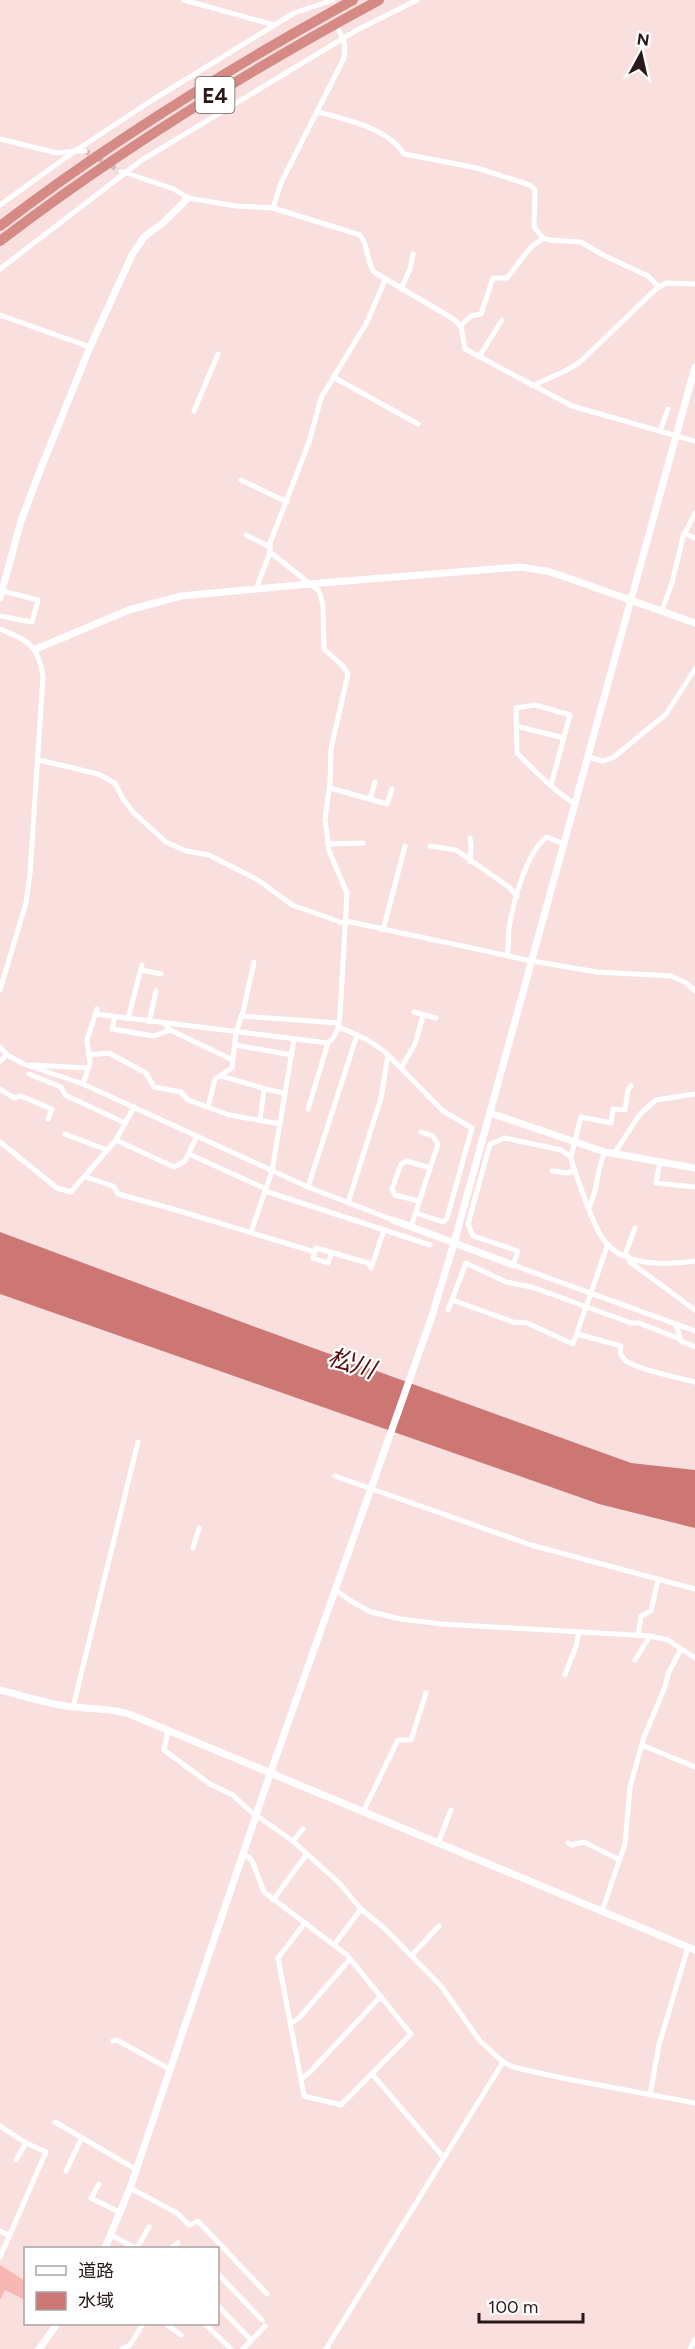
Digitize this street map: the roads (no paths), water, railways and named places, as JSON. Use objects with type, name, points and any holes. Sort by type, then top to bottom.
[{"type":"highway","name":"E4","points":[[0,226],[65,178],[210,83],[353,0]]},
{"type":"highway","name":"E4","points":[[0,241],[118,157],[216,94],[379,0]]},
{"type":"highway","points":[[0,221],[65,178]]},
{"type":"highway","points":[[0,249],[57,199]]},
{"type":"street","points":[[184,0],[274,25]]},
{"type":"street","points":[[0,269],[122,172],[342,40],[417,0]]},
{"type":"street","points":[[0,205],[75,151],[154,99],[274,25],[294,13],[335,1]]},
{"type":"street","points":[[273,208],[281,183],[344,58],[345,45],[339,30]]},
{"type":"street","points":[[317,112],[363,124],[400,147],[404,154],[477,168],[530,185],[534,190],[534,227],[543,238],[581,242],[648,276],[659,287]]},
{"type":"street","points":[[0,139],[57,153],[85,151]]},
{"type":"street","points":[[122,172],[174,189],[188,198],[236,206],[273,208],[360,235],[366,245],[369,265],[374,272],[455,320],[460,326],[465,349],[572,406],[695,441]]},
{"type":"street","points":[[0,616],[33,622],[38,600],[1,595],[21,521],[90,347],[138,244],[188,198]]},
{"type":"street","points":[[460,326],[471,316],[481,314],[493,279],[507,278],[530,248],[543,238]]},
{"type":"street","points":[[401,289],[410,269],[413,254]]},
{"type":"street","points":[[256,590],[274,532],[309,442],[321,398],[367,322],[385,280]]},
{"type":"street","points":[[532,386],[566,372],[580,362],[659,287],[666,283],[695,284]]},
{"type":"street","points":[[0,315],[90,347]]},
{"type":"street","points":[[479,357],[502,320]]},
{"type":"street","points":[[194,411],[218,354]]},
{"type":"street","points":[[105,2247],[137,2170],[270,1774],[429,1325],[454,1243],[695,367]]},
{"type":"street","points":[[333,377],[418,424]]},
{"type":"street","points":[[660,431],[668,409]]},
{"type":"street","points":[[241,480],[287,502]]},
{"type":"street","points":[[662,610],[672,583],[684,533],[695,513]]},
{"type":"street","points":[[684,533],[695,538]]},
{"type":"street","points":[[246,535],[270,550],[319,591],[324,649],[343,666],[348,674],[331,749],[330,788],[325,813],[331,857],[347,893],[339,1025],[334,1038],[328,1043],[308,1109]]},
{"type":"street","points":[[36,649],[129,610],[162,600],[309,584],[519,567],[547,571],[695,623]]},
{"type":"street","points":[[0,629],[36,649],[43,676],[32,860],[26,903],[0,990]]},
{"type":"street","points":[[588,757],[603,761],[614,757],[666,714],[695,669]]},
{"type":"street","points":[[551,785],[570,715],[535,705],[516,708],[517,753],[551,785],[575,804]]},
{"type":"street","points":[[516,726],[564,738]]},
{"type":"street","points":[[39,760],[98,774],[115,783],[123,800],[133,812],[166,842],[186,851],[210,855],[258,880],[292,905],[346,922],[532,961],[597,972],[669,975],[679,979],[695,991]]},
{"type":"street","points":[[370,800],[375,782]]},
{"type":"street","points":[[330,788],[387,804],[392,789]]},
{"type":"street","points":[[507,956],[509,927],[528,864],[543,839],[547,837],[564,844]]},
{"type":"street","points":[[470,838],[470,862]]},
{"type":"street","points":[[328,844],[363,843]]},
{"type":"street","points":[[383,930],[405,846]]},
{"type":"street","points":[[430,846],[456,850],[470,862],[509,887],[517,896]]},
{"type":"street","points":[[208,1107],[215,1079],[232,1068],[236,1032],[254,962]]},
{"type":"street","points":[[128,1019],[142,967],[161,974]]},
{"type":"street","points":[[149,1022],[156,991]]},
{"type":"street","points":[[83,1084],[88,1068],[87,1040],[96,1012],[149,1022],[328,1043]]},
{"type":"street","points":[[414,1012],[436,1018]]},
{"type":"street","points":[[241,1016],[339,1025],[388,1055],[443,1111],[472,1128],[447,1218],[443,1222],[416,1213]]},
{"type":"street","points":[[401,1068],[415,1044],[423,1016]]},
{"type":"street","points":[[115,1017],[112,1029],[154,1036],[170,1030]]},
{"type":"street","points":[[165,1024],[170,1030],[233,1060]]},
{"type":"street","points":[[308,1187],[357,1035]]},
{"type":"street","points":[[251,1232],[272,1171],[294,1039]]},
{"type":"street","points":[[235,1045],[292,1055]]},
{"type":"street","points":[[0,1047],[7,1054],[29,1065],[83,1084],[308,1187],[695,1331]]},
{"type":"street","points":[[88,1055],[109,1053],[146,1073],[154,1088],[181,1092],[188,1100],[229,1115],[280,1124]]},
{"type":"street","points":[[0,1060],[7,1054]]},
{"type":"street","points":[[348,1203],[381,1098],[388,1055]]},
{"type":"street","points":[[29,1065],[88,1068]]},
{"type":"street","points":[[29,1074],[61,1087],[65,1095],[125,1123]]},
{"type":"street","points":[[220,1076],[249,1082],[264,1090],[285,1093]]},
{"type":"street","points":[[631,1086],[628,1090],[625,1110],[613,1109],[611,1123],[581,1117],[571,1157],[575,1170],[589,1207],[608,1244],[626,1256],[662,1264],[695,1261]]},
{"type":"street","points":[[0,1089],[14,1098],[21,1096],[52,1109],[48,1119]]},
{"type":"street","points":[[260,1120],[264,1090]]},
{"type":"street","points":[[614,1154],[640,1114],[656,1100],[695,1094]]},
{"type":"street","points":[[0,1142],[57,1188],[71,1192],[116,1140],[134,1107]]},
{"type":"street","points":[[490,1113],[605,1152],[695,1168]]},
{"type":"street","points":[[411,1227],[438,1144],[434,1136],[421,1132]]},
{"type":"street","points":[[64,1134],[107,1150]]},
{"type":"street","points":[[116,1140],[174,1167],[185,1161],[197,1136]]},
{"type":"street","points":[[513,1264],[518,1251],[473,1236],[468,1224],[490,1144],[505,1138],[561,1150],[571,1157]]},
{"type":"street","points":[[589,1207],[593,1199],[599,1165],[605,1152]]},
{"type":"street","points":[[189,1154],[265,1190],[430,1245]]},
{"type":"street","points":[[419,1201],[395,1194],[392,1189],[401,1164],[407,1161],[430,1168]]},
{"type":"street","points":[[660,1162],[656,1183],[695,1187]]},
{"type":"street","points":[[552,1171],[568,1173],[575,1170]]},
{"type":"street","points":[[86,1177],[113,1186],[118,1194],[315,1252]]},
{"type":"street","points":[[626,1256],[635,1228]]},
{"type":"street","points":[[332,1252],[328,1263],[313,1258],[316,1248],[332,1252],[369,1263],[371,1268],[384,1230]]},
{"type":"street","points":[[452,1300],[513,1322],[527,1323],[573,1344],[608,1244]]},
{"type":"street","points":[[626,1256],[630,1262],[695,1310]]},
{"type":"street","points":[[448,1310],[466,1263],[506,1282],[532,1287],[586,1308],[631,1323],[639,1323],[695,1347]]},
{"type":"street","points":[[676,1325],[680,1339]]},
{"type":"street","points":[[577,1334],[621,1346],[620,1354],[627,1362],[661,1372],[666,1376],[695,1382]]},
{"type":"street","points":[[72,1707],[138,1442]]},
{"type":"street","points":[[335,1476],[531,1545],[695,1589]]},
{"type":"street","points":[[193,1548],[199,1528]]},
{"type":"street","points":[[638,1636],[641,1616],[651,1611],[658,1580]]},
{"type":"street","points":[[334,1589],[370,1612],[401,1619],[442,1624],[650,1636],[665,1639],[695,1659]]},
{"type":"street","points":[[565,1675],[579,1632]]},
{"type":"street","points":[[635,1660],[650,1636]]},
{"type":"street","points":[[602,1911],[626,1839],[630,1786],[642,1745],[666,1687],[668,1674],[681,1649]]},
{"type":"street","points":[[0,1690],[72,1707],[116,1710],[691,1948],[662,2035],[650,2094]]},
{"type":"street","points":[[363,1812],[398,1740],[411,1740],[426,1693]]},
{"type":"street","points":[[168,1730],[164,1750],[210,1784],[233,1796],[293,1841],[340,1884],[361,1909],[384,1928],[441,1986],[480,2041],[503,2062],[513,2067],[551,2076],[695,2103]]},
{"type":"street","points":[[642,1745],[695,1767]]},
{"type":"street","points":[[438,1843],[451,1810]]},
{"type":"street","points":[[293,1841],[303,1828]]},
{"type":"street","points":[[568,1843],[572,1845],[584,1842],[620,1860]]},
{"type":"street","points":[[273,1900],[306,1855]]},
{"type":"street","points":[[243,1856],[249,1857],[253,1863],[264,1892],[350,1959],[411,2034],[341,2105],[304,2096],[278,1958],[304,1924]]},
{"type":"street","points":[[334,1945],[361,1909]]},
{"type":"street","points":[[411,1956],[439,1926]]},
{"type":"street","points":[[291,2023],[299,2018],[350,1959]]},
{"type":"street","points":[[301,2079],[381,1996]]},
{"type":"street","points":[[113,2041],[117,2040],[171,2070]]},
{"type":"street","points":[[326,2349],[503,2062]]},
{"type":"street","points":[[372,2074],[444,2158]]},
{"type":"street","points":[[55,2122],[137,2170]]},
{"type":"street","points":[[0,2126],[26,2143],[46,2152],[0,2256]]},
{"type":"street","points":[[66,2171],[81,2139]]},
{"type":"street","points":[[16,2160],[26,2143]]},
{"type":"street","points":[[99,2184],[91,2198],[121,2213]]},
{"type":"street","points":[[130,2188],[177,2213],[189,2225],[198,2222],[220,2248],[267,2294]]},
{"type":"street","points":[[137,2247],[149,2227]]},
{"type":"street","points":[[0,2231],[10,2236]]},
{"type":"street","points":[[111,2235],[134,2247]]},
{"type":"street","points":[[172,2247],[178,2243]]},
{"type":"street","points":[[219,2275],[263,2323],[243,2349]]},
{"type":"street","points":[[219,2307],[251,2340]]},
{"type":"street","points":[[39,2349],[56,2325]]},
{"type":"street","points":[[122,2349],[131,2347],[142,2325]]},
{"type":"street","points":[[167,2325],[181,2335]]},
{"type":"street","points":[[206,2325],[231,2349]]},
{"type":"street","points":[[690,2349],[695,2339]]},
{"type":"water","name":"松川","points":[[0,1232],[631,1463],[695,1470],[695,1528],[599,1504],[0,1294]]},
{"type":"tunnel","points":[[85,151],[120,171]]}]
